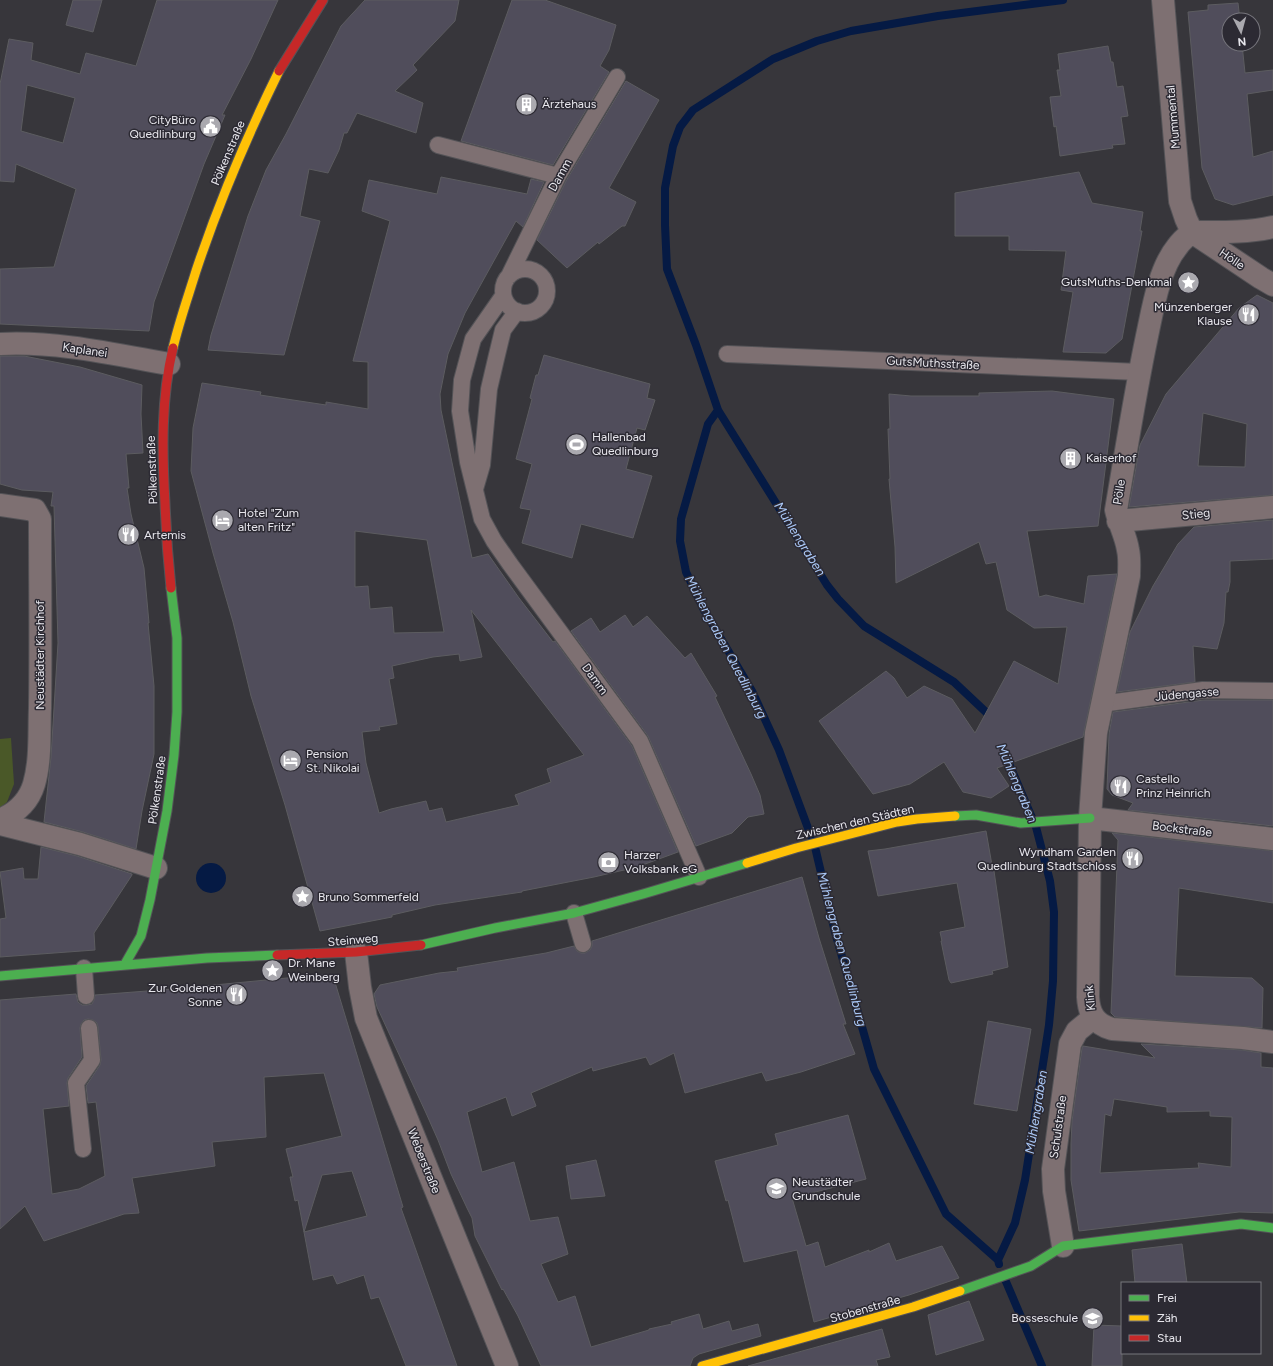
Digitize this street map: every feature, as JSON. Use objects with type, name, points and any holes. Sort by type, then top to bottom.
[{"type":"street","name":"Pölkenstraße","points":[[125,964],[141,936],[150,900],[168,803],[174,755],[177,712],[177,638],[168,560],[162,457],[162,433],[169,364],[179,322],[213,220],[228,183],[276,76],[293,46],[323,0]]},
{"type":"street","name":"Mummental","points":[[1163,0],[1180,201],[1192,232]]},
{"type":"street","points":[[1192,232],[1259,230],[1273,226]]},
{"type":"street","name":"Hölle","points":[[1192,232],[1273,285]]},
{"type":"street","name":"Pölle","points":[[1090,818],[1096,733],[1129,576],[1130,561],[1127,544],[1118,521],[1116,510],[1139,372],[1158,286],[1177,246],[1192,232]]},
{"type":"street","name":"Kaplanei","points":[[0,344],[80,348],[169,364]]},
{"type":"street","name":"Neustädter Kirchhof","points":[[0,504],[35,510],[40,519],[41,671],[38,759],[35,779],[31,792],[22,805],[12,815],[0,820]]},
{"type":"street","name":"Stieg","points":[[1118,521],[1273,507]]},
{"type":"street","name":"Zwischen den Städten","points":[[699,877],[796,848],[897,822],[917,819],[976,815],[1021,823],[1090,818]]},
{"type":"street","name":"Bockstraße","points":[[1090,818],[1273,839]]},
{"type":"street","name":"Klink","points":[[1090,818],[1088,997],[1089,1008],[1093,1018],[1100,1025],[1112,1029],[1243,1038],[1273,1042]]},
{"type":"street","points":[[0,824],[80,844],[156,868]]},
{"type":"street","name":"Steinweg","points":[[0,976],[125,964],[207,958],[356,952],[428,944],[495,928],[574,913],[699,877]]},
{"type":"street","name":"Weberstraße","points":[[356,952],[360,987],[366,1018],[507,1366]]},
{"type":"street","name":"Schulstraße","points":[[1063,1246],[1052,1180],[1054,1154],[1070,1044],[1077,1031],[1093,1018]]},
{"type":"street","points":[[1063,1246],[1241,1224],[1273,1228]]},
{"type":"street","name":"Stobenstraße","points":[[702,1366],[913,1308],[1031,1266],[1063,1246]]},
{"type":"lane","name":"Damm","points":[[509,276],[558,176],[617,77]]},
{"type":"lane","points":[[438,145],[558,176]]},
{"type":"lane","points":[[529,269],[542,277],[547,290],[546,298],[537,309],[531,312],[517,311],[506,303],[503,296],[503,288],[505,281],[509,276],[515,271],[529,269]]},
{"type":"lane","name":"Damm","points":[[503,296],[473,339],[462,380],[460,410],[461,427],[482,519],[494,541],[640,741],[699,877]]},
{"type":"lane","name":"Damm","points":[[475,490],[482,466],[489,389],[496,359],[503,330],[517,311]]},
{"type":"lane","name":"GutsMuthsstraße","points":[[727,354],[1139,372]]},
{"type":"lane","name":"Jüdengasse","points":[[1101,704],[1203,690],[1273,691]]},
{"type":"lane","points":[[574,913],[583,944]]},
{"type":"lane","points":[[84,968],[86,996]]},
{"type":"lane","points":[[83,1149],[76,1083],[92,1060],[89,1028]]},
{"type":"green space","points":[[11,738],[14,784],[7,802],[0,808],[0,739]]},
{"type":"water","points":[[211,863],[222,867],[226,878],[222,889],[211,893],[200,889],[196,878],[200,867]]},
{"type":"building","points":[[73,0],[102,0],[93,32],[66,25]]},
{"type":"building","points":[[157,0],[278,0],[251,59],[222,115],[225,115],[204,164],[154,302],[149,331],[0,324],[0,269],[54,267],[76,189],[16,164],[14,182],[0,181],[0,84],[9,39],[33,43],[31,60],[80,74],[86,53],[136,66]],"holes":[[[27,85],[75,98],[63,143],[21,131]]]},
{"type":"building","points":[[365,0],[459,0],[455,21],[413,65],[417,70],[395,91],[423,103],[416,133],[357,113],[347,133],[344,133],[339,150],[328,173],[309,169],[300,216],[320,221],[284,355],[208,350],[211,335],[248,216],[266,170],[341,26]]},
{"type":"building","name":"Ärztehaus","points":[[512,0],[545,0],[616,25],[609,50],[600,66],[609,72],[553,165],[461,141]]},
{"type":"building","points":[[1238,3],[1239,12],[1221,12],[1221,52],[1243,52],[1245,73],[1273,70],[1273,90],[1247,94],[1253,157],[1273,151],[1273,195],[1233,205],[1215,199],[1202,168],[1188,12],[1208,10],[1208,5]]},
{"type":"building","points":[[1108,46],[1111,62],[1113,62],[1117,87],[1123,86],[1128,116],[1121,117],[1125,144],[1112,145],[1113,148],[1060,156],[1050,97],[1061,96],[1057,70],[1060,70],[1058,54]]},
{"type":"building","points":[[626,81],[659,100],[609,188],[636,202],[625,226],[622,226],[599,244],[598,242],[567,268],[537,240],[566,181]]},
{"type":"building","points":[[1079,172],[1092,203],[1143,212],[1140,231],[1142,231],[1122,339],[1106,353],[1063,352],[1073,292],[1061,290],[1066,251],[1009,250],[1009,236],[955,236],[955,193]]},
{"type":"building","points":[[441,177],[527,194],[531,179],[544,182],[523,227],[516,221],[465,313],[448,354],[440,394],[441,410],[472,558],[488,554],[519,598],[553,642],[555,641],[632,746],[678,852],[637,867],[594,877],[522,892],[435,905],[392,915],[392,917],[320,931],[285,805],[251,696],[233,622],[191,471],[193,428],[202,383],[261,392],[260,395],[326,405],[326,402],[368,409],[368,362],[353,361],[390,221],[362,211],[369,180],[437,194]],"holes":[[[355,531],[427,540],[444,632],[394,633],[392,607],[370,609],[368,586],[355,587]],[[471,610],[584,755],[547,769],[551,782],[515,795],[519,805],[446,822],[442,808],[429,811],[426,801],[379,813],[366,763],[362,732],[380,730],[379,727],[397,724],[389,679],[394,678],[392,666],[433,657],[459,654],[460,661],[482,657]]]},
{"type":"building","points":[[1257,295],[1273,303],[1273,495],[1129,507],[1140,445],[1166,394],[1239,308]],"holes":[[[1203,413],[1247,424],[1245,467],[1198,466]]]},
{"type":"building","name":"Hallenbad Quedlinburg","points":[[544,355],[650,384],[647,398],[655,400],[645,430],[637,428],[626,469],[652,476],[633,538],[581,524],[572,558],[522,543],[531,510],[520,508],[532,464],[516,459],[532,399],[530,398],[536,375],[538,375]]},
{"type":"building","points":[[0,356],[24,356],[80,367],[142,385],[141,414],[143,453],[126,454],[129,488],[127,488],[131,514],[144,568],[154,686],[154,754],[136,849],[83,832],[44,822],[51,757],[58,643],[54,506],[51,506],[53,492],[22,490],[0,484]]},
{"type":"building","points":[[1052,391],[1114,399],[1098,526],[1027,531],[1039,597],[1046,595],[1084,604],[1088,576],[1117,574],[1083,737],[997,768],[1009,786],[991,798],[963,792],[944,762],[910,784],[873,794],[819,721],[886,671],[894,678],[907,698],[924,686],[952,699],[975,733],[1014,661],[1058,684],[1067,627],[1034,628],[1007,610],[996,562],[986,564],[979,542],[896,583],[895,547],[889,479],[889,394],[911,396],[979,396],[979,393]]},
{"type":"building","points":[[1273,520],[1273,559],[1230,561],[1230,582],[1228,592],[1226,592],[1224,623],[1217,649],[1193,646],[1195,682],[1117,692],[1130,632],[1153,586],[1178,544],[1194,527]]},
{"type":"building","points":[[625,615],[633,627],[647,616],[685,658],[691,653],[717,696],[715,697],[760,795],[764,814],[748,817],[732,833],[696,846],[648,736],[571,631],[591,618],[600,632]]},
{"type":"building","points":[[1204,700],[1273,700],[1273,826],[1128,810],[1133,803],[1112,795],[1107,789],[1109,734],[1113,712]]},
{"type":"building","points":[[986,831],[994,871],[1008,967],[992,971],[993,974],[951,983],[949,980],[940,932],[965,927],[957,883],[878,896],[868,851]]},
{"type":"building","points":[[1112,833],[1273,851],[1273,903],[1179,888],[1175,976],[1252,978],[1263,988],[1262,1028],[1115,1017],[1111,1013],[1118,840]]},
{"type":"building","points":[[41,847],[77,856],[132,875],[94,933],[95,950],[0,957],[0,919],[6,918],[0,872],[23,868],[24,879],[38,879]]},
{"type":"building","points":[[802,877],[819,938],[846,1024],[843,1024],[855,1054],[801,1072],[766,1081],[762,1072],[685,1093],[674,1053],[650,1065],[646,1057],[593,1071],[592,1067],[531,1093],[536,1106],[512,1116],[506,1097],[467,1112],[482,1172],[514,1162],[530,1221],[558,1217],[568,1254],[541,1264],[558,1302],[575,1296],[591,1347],[649,1329],[672,1324],[671,1322],[699,1314],[703,1329],[729,1321],[732,1331],[758,1324],[761,1336],[699,1354],[693,1358],[690,1366],[541,1366],[518,1316],[503,1289],[502,1290],[475,1236],[472,1218],[377,1007],[374,994],[380,985],[439,973],[458,971],[457,968],[546,953],[574,946],[577,951],[585,953],[590,950],[592,941]]},
{"type":"building","points":[[318,975],[325,975],[334,979],[403,1207],[401,1208],[457,1366],[406,1366],[379,1297],[371,1299],[364,1275],[337,1284],[333,1275],[313,1280],[304,1232],[298,1200],[295,1201],[290,1177],[293,1177],[286,1149],[342,1136],[324,1073],[264,1077],[266,1137],[212,1142],[215,1166],[132,1178],[139,1213],[124,1214],[44,1241],[25,1206],[0,1229],[0,1000],[76,994],[78,1002],[82,1005],[87,1005],[92,1004],[95,995]],"holes":[[[88,1019],[97,1023],[101,1060],[100,1065],[86,1086],[88,1103],[96,1102],[105,1176],[79,1189],[52,1194],[43,1109],[69,1106],[68,1078],[82,1057],[80,1028],[84,1020]],[[352,1171],[367,1216],[304,1232],[322,1175]]]},
{"type":"building","points":[[988,1021],[1031,1029],[1017,1111],[974,1104]]},
{"type":"building","points":[[1141,1044],[1242,1050],[1261,1053],[1261,1067],[1273,1068],[1273,1213],[1239,1212],[1079,1231],[1071,1180],[1071,1144],[1072,1121],[1082,1048],[1083,1046],[1155,1058]],"holes":[[[1114,1099],[1167,1107],[1167,1112],[1210,1111],[1210,1116],[1232,1117],[1231,1167],[1198,1163],[1199,1168],[1100,1173],[1105,1114],[1111,1116]]]},
{"type":"building","name":"Neustädter Grundschule","points":[[848,1115],[866,1179],[792,1198],[806,1246],[818,1242],[825,1267],[869,1250],[869,1252],[889,1243],[896,1261],[942,1246],[959,1278],[909,1295],[814,1322],[797,1250],[744,1262],[728,1200],[726,1201],[715,1161],[778,1145],[775,1134]]},
{"type":"building","points":[[596,1160],[605,1196],[571,1199],[566,1166]]},
{"type":"building","points":[[1182,1244],[1187,1282],[1135,1282],[1132,1250]]},
{"type":"building","points":[[969,1301],[984,1340],[936,1355],[928,1315]]},
{"type":"building","points":[[1094,1325],[1121,1326],[1122,1366],[1092,1366]]},
{"type":"building","points":[[882,1329],[890,1357],[876,1360],[878,1366],[748,1366]]},
{"type":"waterway","name":"Mühlengraben Quedlinburg","points":[[991,721],[988,714],[954,682],[864,626],[838,599],[827,585],[718,410],[696,345],[667,269],[665,188],[673,146],[680,127],[693,110],[773,59],[817,41],[851,31],[938,16],[1063,0]]},
{"type":"waterway","name":"Mühlengraben Quedlinburg","points":[[718,410],[708,424],[681,519],[680,541],[686,572],[704,610],[752,691],[779,750],[815,847],[835,932],[874,1069],[946,1214],[998,1260],[999,1264]]},
{"type":"waterway","name":"Mühlengraben","points":[[998,1260],[1015,1223],[1025,1180],[1049,1025],[1053,981],[1054,912],[1050,881],[1036,827],[1005,754]]},
{"type":"waterway","name":"Mühlengraben Quedlinburg","points":[[1004,1277],[1042,1366]]},
{"type":"traffic: fast","points":[[125,964],[141,936],[150,900],[167,811],[174,755],[177,712],[177,638],[171,588]]},
{"type":"traffic: fast","points":[[955,816],[976,815],[1021,823],[1090,818]]},
{"type":"traffic: fast","points":[[421,945],[495,928],[574,913],[747,863]]},
{"type":"traffic: fast","points":[[0,976],[207,958],[277,955]]},
{"type":"traffic: fast","points":[[960,1291],[1031,1266],[1063,1246],[1241,1224],[1273,1228]]},
{"type":"traffic: slow","points":[[173,348],[196,271],[214,220],[245,145],[279,71]]},
{"type":"traffic: slow","points":[[747,863],[796,848],[897,822],[955,816]]},
{"type":"traffic: slow","points":[[702,1366],[913,1307],[960,1291]]},
{"type":"traffic: jam","points":[[279,71],[323,0]]},
{"type":"traffic: jam","points":[[171,588],[166,524],[163,425],[166,386],[173,348]]},
{"type":"traffic: jam","points":[[277,955],[356,952],[421,945]]},
{"type":"place","name":"Ärztehaus","points":[[526,104]]},
{"type":"place","name":"CityBüro Quedlinburg","points":[[211,127]]},
{"type":"place","name":"GutsMuths-Denkmal","points":[[1188,282]]},
{"type":"place","name":"Münzenberger Klause","points":[[1248,314]]},
{"type":"place","name":"Hallenbad Quedlinburg","points":[[576,444]]},
{"type":"place","name":"Kaiserhof","points":[[1071,458]]},
{"type":"place","name":"Hotel \"Zum alten Fritz\"","points":[[222,520]]},
{"type":"place","name":"Artemis","points":[[129,535]]},
{"type":"place","name":"Pension St. Nikolai","points":[[291,761]]},
{"type":"place","name":"Castello Prinz Heinrich","points":[[1121,786]]},
{"type":"place","name":"Wyndham Garden Quedlinburg Stadtschloss","points":[[1132,859]]},
{"type":"place","name":"Harzer Volksbank eG","points":[[609,862]]},
{"type":"place","name":"Bruno Sommerfeld","points":[[303,897]]},
{"type":"place","name":"Dr. Mane Weinberg","points":[[273,970]]},
{"type":"place","name":"Zur Goldenen Sonne","points":[[237,995]]},
{"type":"place","name":"Neustädter Grundschule","points":[[776,1189]]},
{"type":"place","name":"Bosseschule","points":[[1093,1318]]}]
